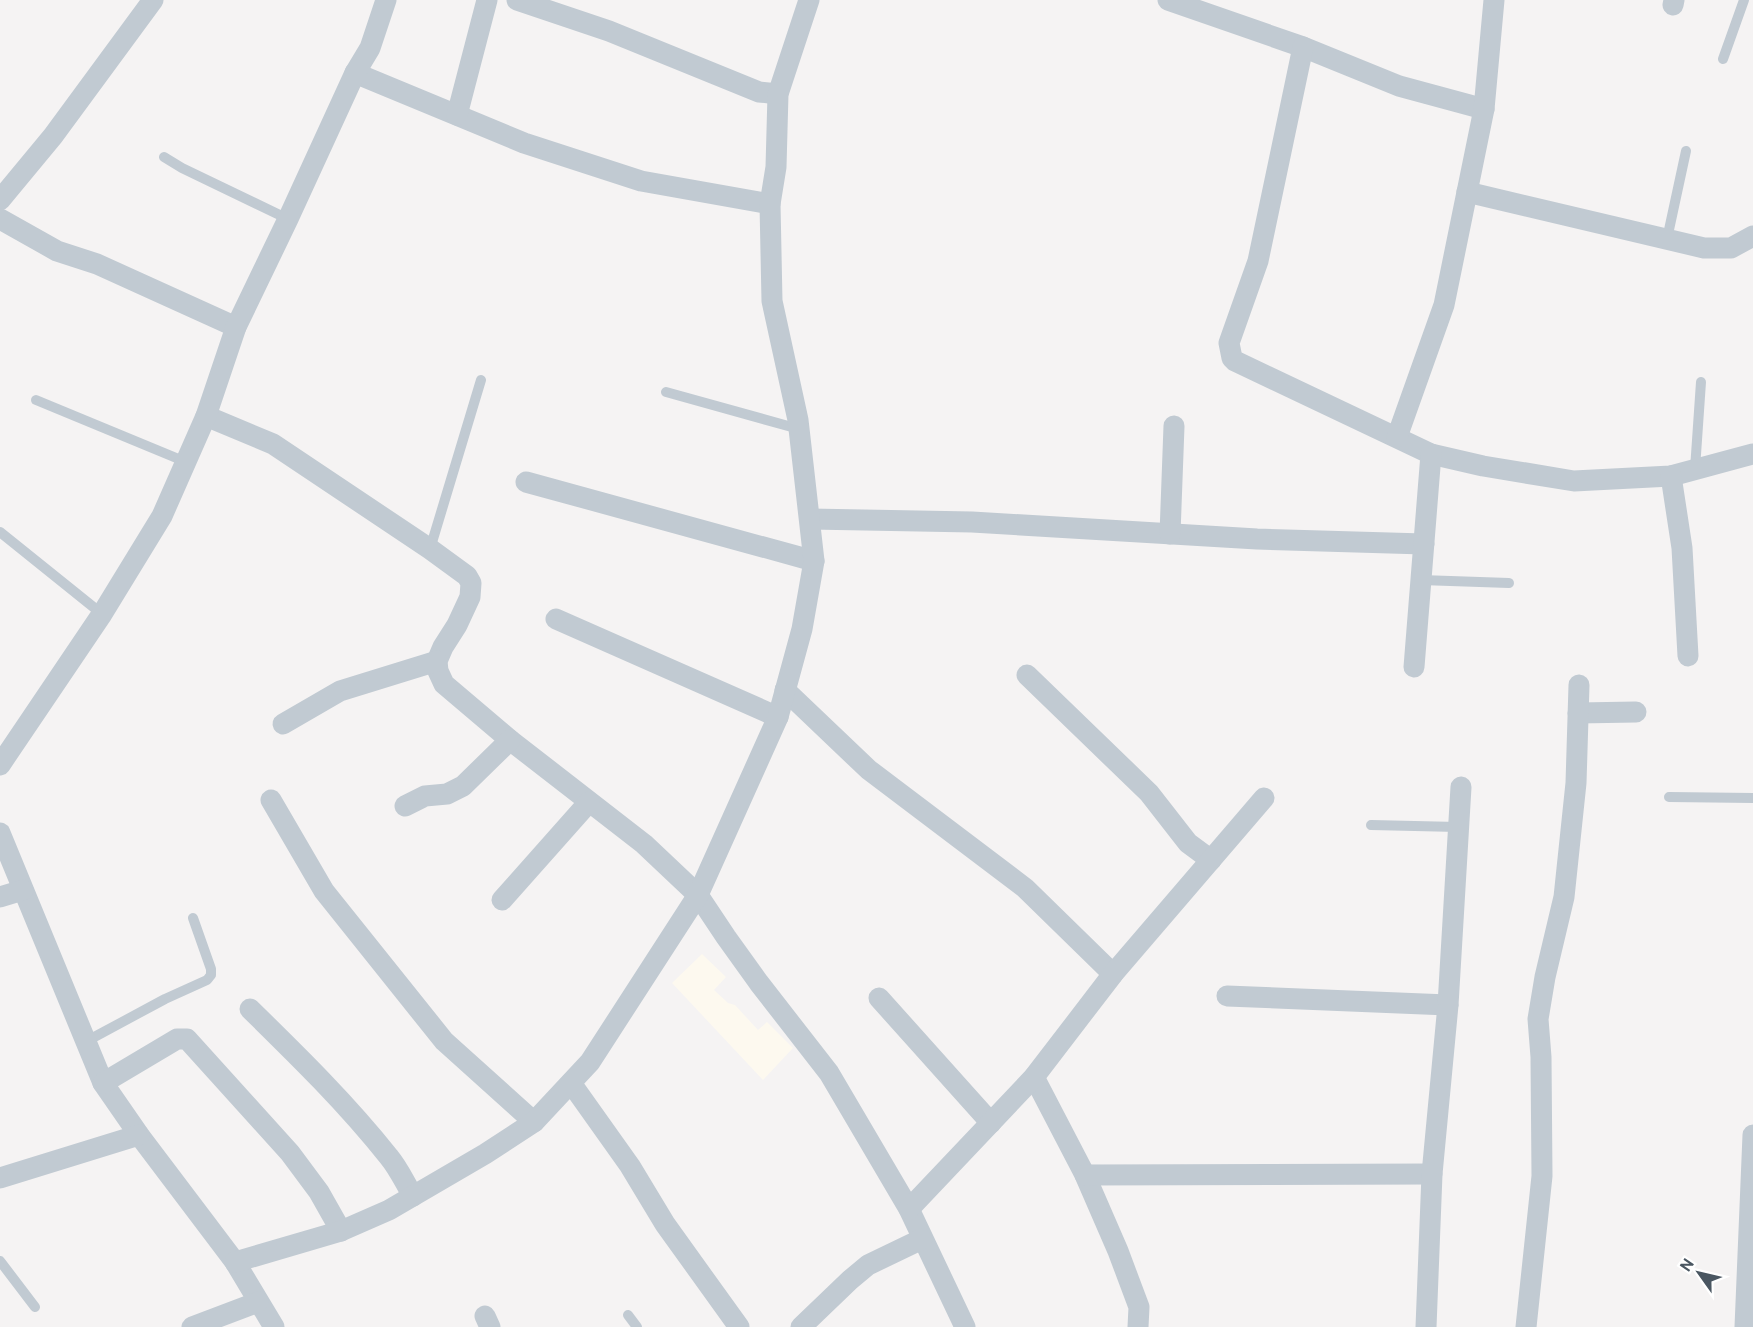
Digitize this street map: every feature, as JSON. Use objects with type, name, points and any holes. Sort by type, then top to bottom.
[{"type":"street","points":[[0,200],[53,136],[153,0]]},
{"type":"street","points":[[0,765],[102,614],[162,516],[206,416],[236,327],[355,73],[370,48],[386,0]]},
{"type":"street","points":[[457,115],[487,0]]},
{"type":"street","points":[[517,0],[609,31],[759,92],[778,94]]},
{"type":"street","points":[[235,1262],[341,1231],[389,1210],[485,1154],[534,1122],[590,1062],[698,895],[778,717],[802,629],[814,561],[799,429],[772,301],[770,204],[776,167],[778,94],[809,0]]},
{"type":"street","points":[[1168,0],[1303,47],[1399,86],[1484,109]]},
{"type":"street","points":[[1397,437],[1444,305],[1484,109],[1494,0]]},
{"type":"street","points":[[1303,47],[1258,261],[1229,343],[1230,352],[1235,361],[1431,454],[1482,466],[1574,481],[1671,476],[1753,454]]},
{"type":"street","points":[[355,73],[524,144],[641,182],[770,204]]},
{"type":"street","points":[[1467,192],[1704,248],[1731,248],[1753,236]]},
{"type":"street","points":[[0,219],[57,251],[97,264],[236,327]]},
{"type":"street","points":[[206,416],[273,444],[467,576],[471,583],[470,597],[458,625],[443,646],[437,662],[444,684],[510,740],[644,844],[698,895],[752,974],[829,1073],[909,1209],[965,1327]]},
{"type":"street","points":[[1170,534],[1174,426]]},
{"type":"street","points":[[1414,667],[1431,454]]},
{"type":"street","points":[[1671,476],[1682,548],[1688,656]]},
{"type":"street","points":[[526,482],[814,561]]},
{"type":"street","points":[[810,519],[972,522],[1257,539],[1424,544]]},
{"type":"street","points":[[556,619],[778,717]]},
{"type":"street","points":[[284,724],[340,691],[437,662]]},
{"type":"street","points":[[1027,675],[1149,793],[1188,843],[1211,860]]},
{"type":"street","points":[[1526,1327],[1542,1176],[1541,1057],[1538,1019],[1545,977],[1564,897],[1576,783],[1579,685]]},
{"type":"street","points":[[785,690],[869,770],[1025,888],[1061,921],[1113,975]]},
{"type":"street","points":[[1578,713],[1636,712]]},
{"type":"street","points":[[405,806],[425,796],[447,794],[463,786],[510,740]]},
{"type":"street","points":[[1426,1327],[1432,1174],[1448,1005],[1461,787]]},
{"type":"street","points":[[909,1209],[1034,1077],[1113,975],[1264,798]]},
{"type":"street","points":[[271,800],[324,891],[444,1041],[534,1122]]},
{"type":"street","points":[[502,900],[589,802]]},
{"type":"street","points":[[0,833],[103,1083],[139,1135],[235,1262],[274,1327]]},
{"type":"street","points":[[0,897],[23,890]]},
{"type":"street","points":[[1227,996],[1448,1005]]},
{"type":"street","points":[[879,998],[991,1123]]},
{"type":"street","points":[[250,1010],[302,1060],[391,1158],[413,1196]]},
{"type":"street","points":[[103,1083],[177,1039],[187,1039],[290,1153],[320,1192],[341,1231]]},
{"type":"street","points":[[1034,1077],[1085,1175],[1118,1251],[1138,1307],[1138,1327]]},
{"type":"street","points":[[571,1083],[630,1166],[672,1233],[739,1327]]},
{"type":"street","points":[[0,1178],[139,1135]]},
{"type":"street","points":[[1745,1327],[1753,1135]]},
{"type":"street","points":[[1085,1175],[1432,1174]]},
{"type":"street","points":[[801,1327],[868,1265],[922,1239]]},
{"type":"street","points":[[192,1327],[258,1302]]},
{"type":"lane","points":[[1723,59],[1744,0]]},
{"type":"lane","points":[[1667,239],[1686,152]]},
{"type":"lane","points":[[164,157],[288,219]]},
{"type":"lane","points":[[430,549],[481,380]]},
{"type":"lane","points":[[1695,469],[1701,381]]},
{"type":"lane","points":[[666,392],[799,429]]},
{"type":"lane","points":[[36,400],[186,462]]},
{"type":"lane","points":[[0,532],[102,614]]},
{"type":"lane","points":[[1421,580],[1509,584]]},
{"type":"lane","points":[[1669,797],[1753,798]]},
{"type":"lane","points":[[1371,825],[1458,827]]},
{"type":"lane","points":[[85,1042],[165,999],[207,980],[211,975],[211,969],[193,918]]},
{"type":"lane","points":[[0,1261],[35,1307]]},
{"type":"lane","points":[[628,1315],[637,1327]]},
{"type":"shaded area","points":[[702,954],[726,977],[714,990],[728,1003],[735,1005],[758,1030],[767,1022],[793,1048],[763,1080],[672,983]]}]
